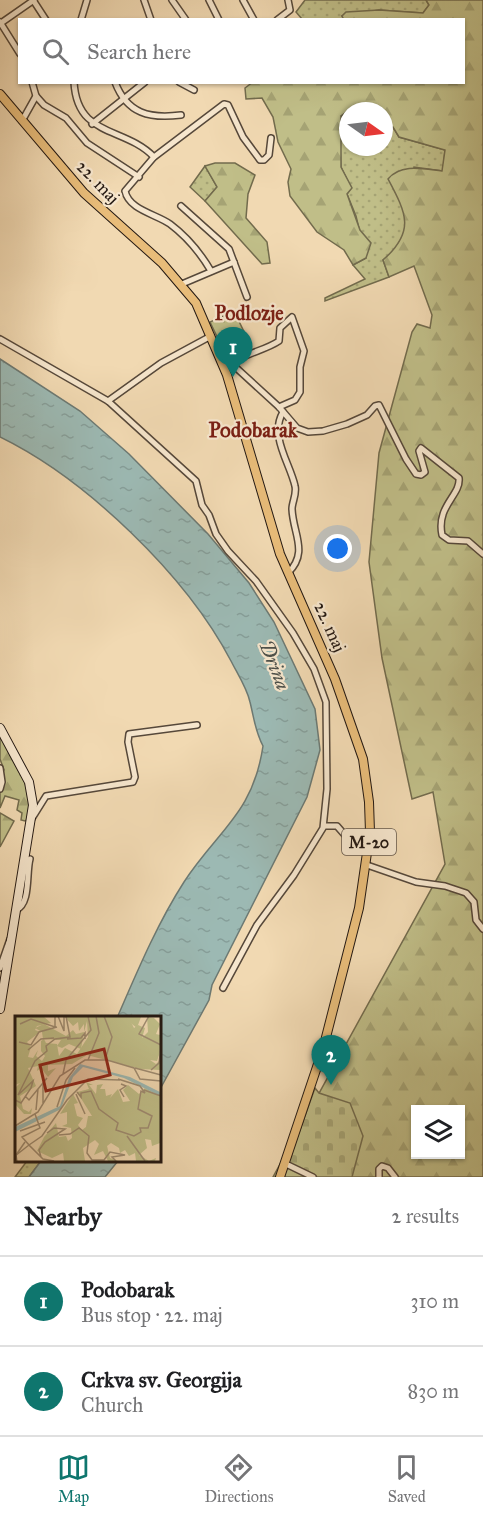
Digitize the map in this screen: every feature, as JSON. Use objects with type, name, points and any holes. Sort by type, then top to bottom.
[{"type":"main road","name":"22. maj","points":[[0,94],[84,193],[182,284],[228,364],[269,518],[288,573],[342,695],[366,772],[369,842]]},
{"type":"main road","name":"M-20","points":[[286,1164],[340,990],[367,865],[369,842]]},
{"type":"main road","points":[[280,1177],[286,1164]]},
{"type":"street","points":[[18,51],[0,23],[33,0],[45,18]]},
{"type":"street","points":[[79,0],[86,2],[82,18]]},
{"type":"street","points":[[144,0],[150,18]]},
{"type":"street","points":[[172,0],[185,18]]},
{"type":"street","points":[[209,0],[218,18]]},
{"type":"street","points":[[243,0],[253,18]]},
{"type":"street","points":[[280,18],[290,10],[288,0]]},
{"type":"street","points":[[22,121],[36,96],[33,84]]},
{"type":"street","points":[[74,84],[75,96],[92,124],[129,140],[154,157]]},
{"type":"street","points":[[116,84],[122,99],[143,113],[164,117],[181,115]]},
{"type":"street","points":[[92,124],[142,84]]},
{"type":"street","points":[[183,84],[194,90]]},
{"type":"street","name":"22. maj","points":[[36,96],[44,105],[66,118],[87,143],[139,177]]},
{"type":"street","name":"22. maj","points":[[211,271],[191,244],[170,225],[140,208],[125,194],[127,188],[139,177],[154,157],[224,104],[228,105],[243,137],[260,160],[264,160],[269,155],[271,138]]},
{"type":"street","points":[[182,206],[229,249],[247,297]]},
{"type":"street","points":[[182,284],[234,262]]},
{"type":"street","points":[[228,364],[257,350],[266,350],[279,341],[280,328],[292,317],[304,346],[300,392],[295,400],[281,409],[278,424],[282,454],[296,488],[292,513],[301,544],[294,567],[288,573]]},
{"type":"street","points":[[108,401],[161,363],[211,336]]},
{"type":"street","points":[[0,339],[108,401],[196,481],[202,505],[209,515],[216,534],[274,605],[314,669],[326,702],[327,789],[324,826],[320,836],[294,875],[257,924],[223,988]]},
{"type":"street","name":"22. maj","points":[[228,364],[281,409],[297,428],[308,432],[332,429],[367,415],[375,406],[380,407],[416,474],[421,475],[424,472],[419,451],[421,448],[459,478],[460,484],[442,515],[442,535],[448,540],[468,541],[483,554]]},
{"type":"street","points":[[31,820],[46,796],[133,782],[134,775],[127,737],[129,734],[197,726]]},
{"type":"street","points":[[0,728],[28,782],[33,805],[14,910],[0,1009]]},
{"type":"street","points":[[0,768],[2,782],[0,789]]},
{"type":"street","points":[[324,826],[337,826],[351,842],[369,842]]},
{"type":"street","points":[[14,910],[24,904],[30,860]]},
{"type":"street","points":[[367,865],[416,882],[445,886],[466,893],[474,903],[476,920],[483,929]]},
{"type":"street","points":[[0,968],[10,939]]},
{"type":"street","points":[[286,1164],[313,1177]]},
{"type":"street","points":[[379,1177],[379,1169],[382,1166],[388,1168],[395,1177]]},
{"type":"green space","points":[[305,0],[426,0],[429,5],[423,13],[379,10],[342,16],[343,18],[301,18],[296,12]]},
{"type":"green space","points":[[426,0],[483,0],[483,1177],[273,1177],[445,864],[433,792],[412,799],[382,658],[369,562],[379,453],[412,332],[417,324],[430,328],[432,315],[414,266],[389,277],[383,260],[400,240],[405,221],[388,179],[393,174],[406,169],[442,171],[445,150],[399,137],[393,127],[393,102],[339,102],[339,156],[341,156],[341,167],[352,188],[347,194],[360,230],[371,243],[366,258],[353,265],[344,250],[317,232],[290,196],[288,182],[291,169],[278,142],[273,117],[262,98],[246,99],[245,88],[250,84],[465,84],[465,18],[343,18],[342,16],[346,12],[379,10],[423,13],[429,5]]},
{"type":"green space","points":[[393,127],[399,137],[445,150],[443,171],[414,167],[404,234],[395,250],[383,260],[389,277],[325,301],[325,298],[365,279],[353,265],[366,258],[356,216],[347,194],[351,188],[341,167],[341,156],[393,156]]},
{"type":"green space","points":[[215,163],[235,163],[255,175],[248,194],[246,218],[267,242],[270,263],[262,264],[205,201],[217,187],[205,166]]},
{"type":"green space","points":[[205,166],[217,187],[205,201],[190,187]]},
{"type":"green space","points":[[234,311],[247,338],[223,349],[210,322]]},
{"type":"green space","points":[[0,739],[3,739],[14,758],[26,786],[29,818],[25,821],[21,820],[22,813],[17,810],[19,800],[5,796],[0,808],[0,772],[4,770],[0,759]]},
{"type":"green space","points":[[0,813],[14,821],[0,847]]},
{"type":"green space","points":[[315,1088],[319,1093],[350,1103],[363,1136],[352,1177],[312,1177],[288,1163]]},
{"type":"green space","points":[[26,1162],[40,1162],[29,1177],[15,1177]]},
{"type":"water","name":"Drina","points":[[0,359],[80,411],[129,454],[208,534],[249,583],[274,622],[315,709],[320,750],[307,797],[212,985],[209,1000],[160,1089],[160,1016],[118,1016],[148,948],[174,898],[243,805],[258,769],[263,746],[256,730],[247,691],[231,661],[212,628],[161,563],[99,504],[66,478],[33,455],[0,437]]},
{"type":"water","points":[[40,1162],[117,1162],[105,1177],[29,1177]]},
{"type":"place","name":"Podobarak","points":[[233,377]]},
{"type":"place","name":"Crkva sv. Georgija","points":[[331,1085]]},
{"type":"district","name":"Podlozje","points":[[249,313]]},
{"type":"district","name":"Podobarak","points":[[253,430]]}]
